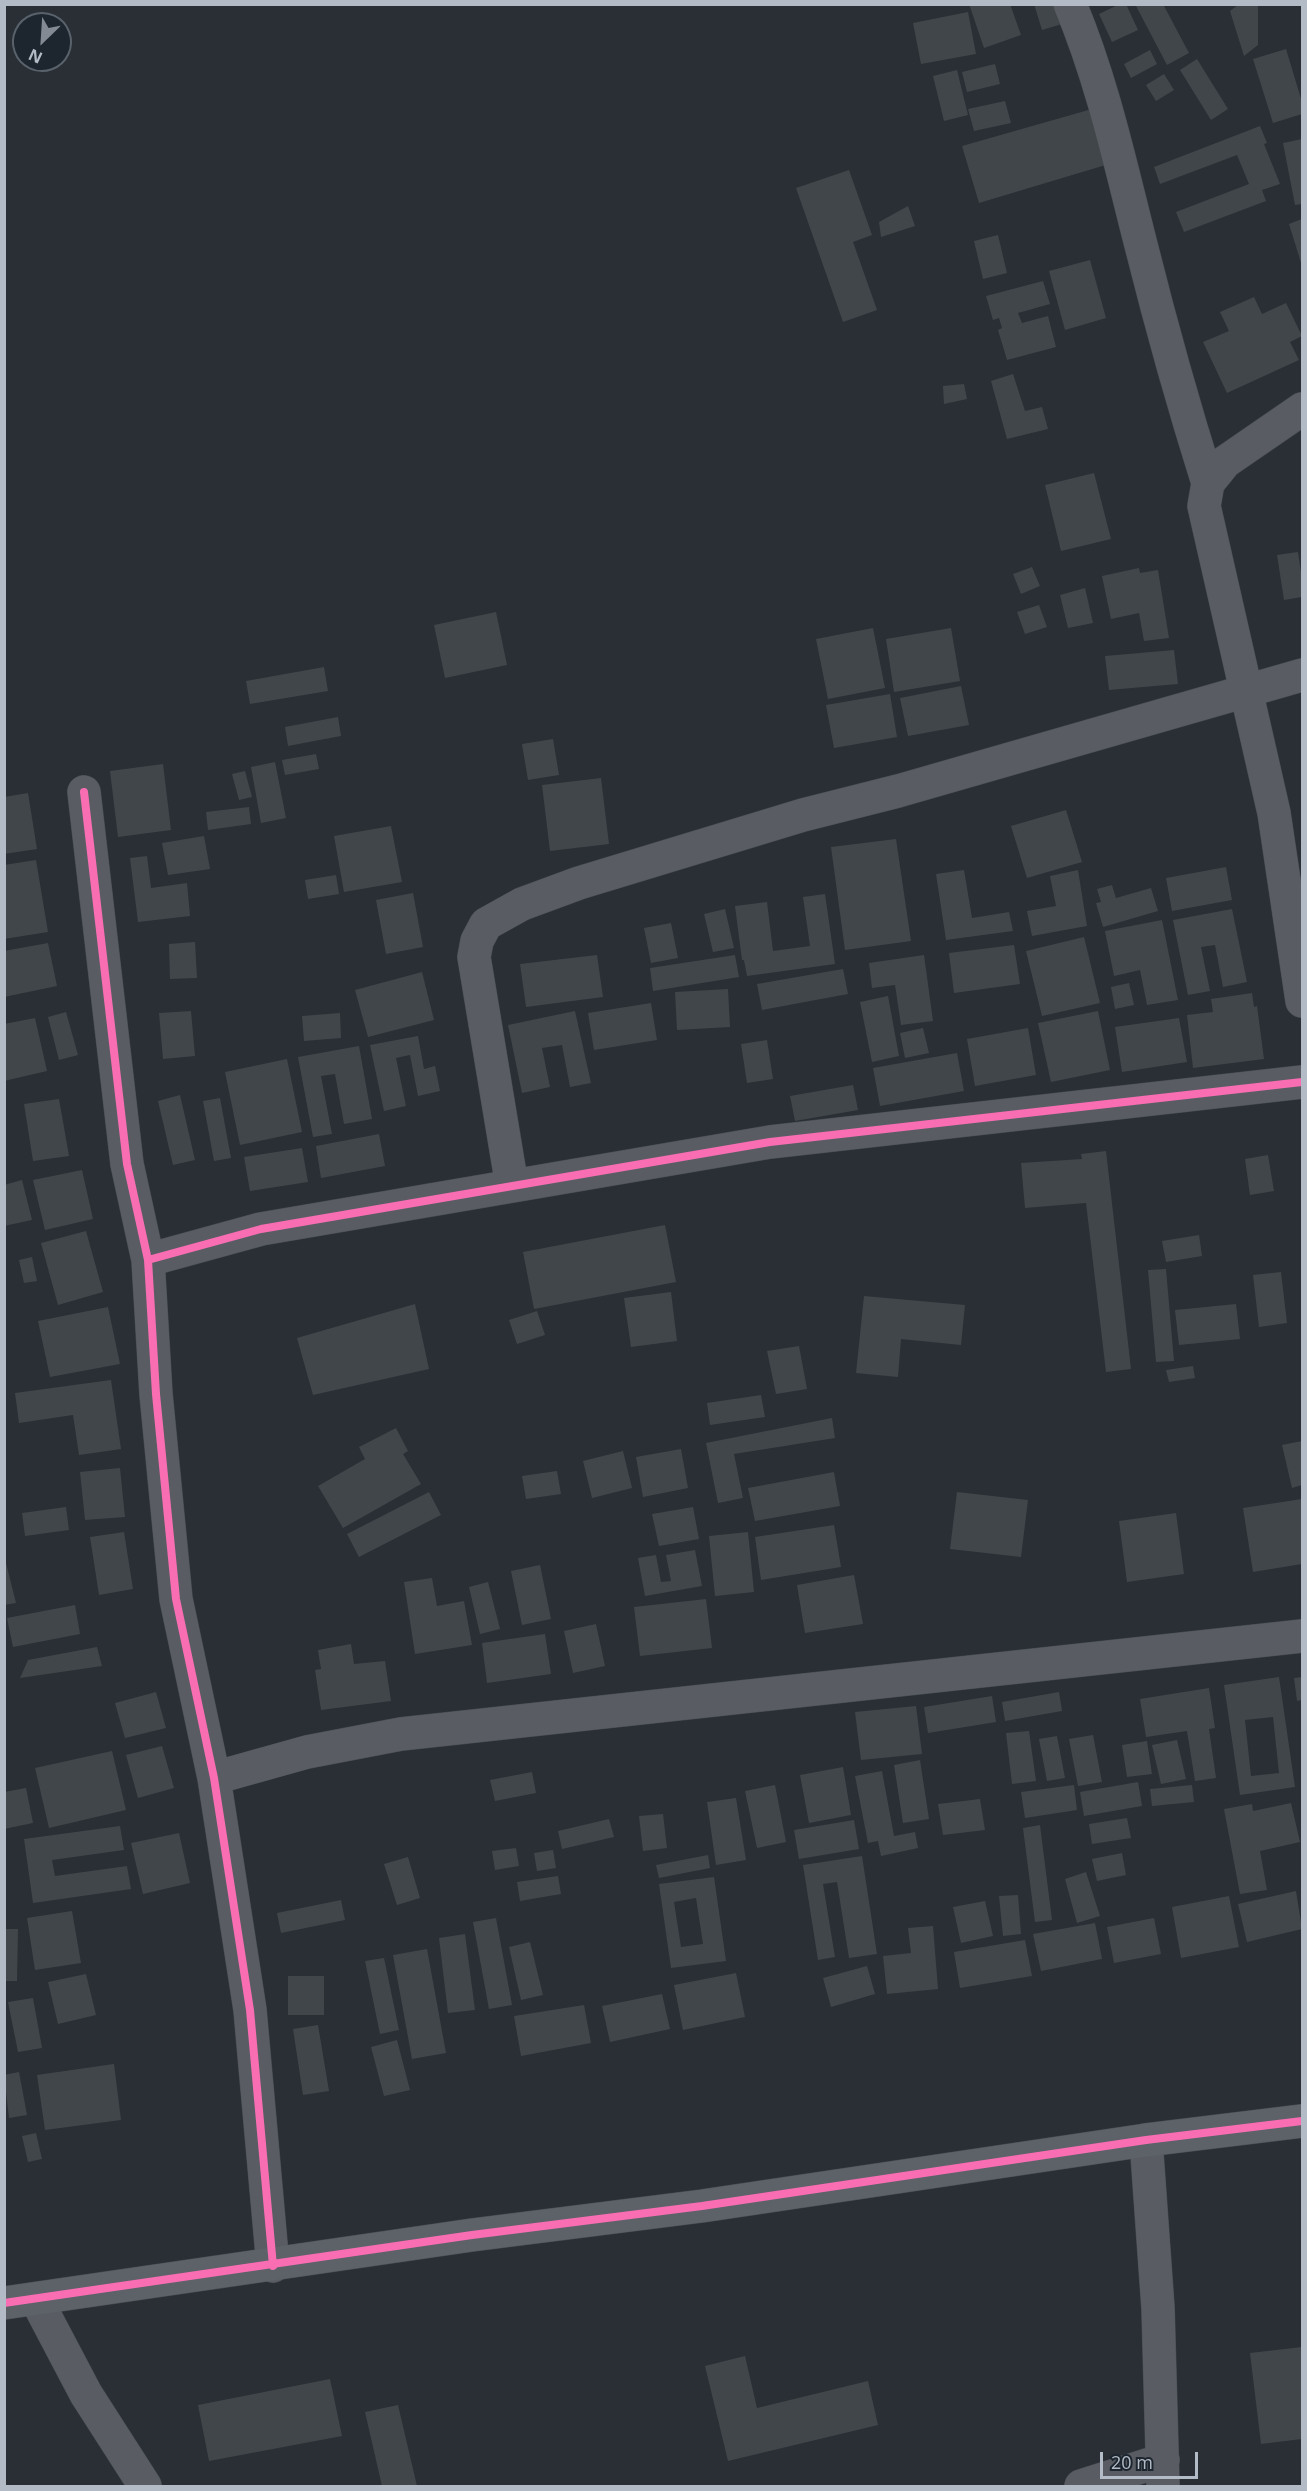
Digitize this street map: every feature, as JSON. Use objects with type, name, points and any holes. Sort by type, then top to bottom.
[{"type":"street","points":[[1070,4],[1101,86],[1154,295],[1208,483],[1204,506],[1274,813],[1302,1001]]},
{"type":"street","points":[[1208,483],[1225,462],[1302,409]]},
{"type":"street","points":[[512,1186],[474,957],[477,941],[486,924],[522,903],[579,883],[803,815],[967,772],[1302,675]]},
{"type":"street","points":[[84,792],[127,1164],[148,1260],[156,1394],[177,1599],[214,1778],[250,2010],[273,2266]]},
{"type":"street","points":[[148,1260],[261,1229],[770,1142],[1302,1082]]},
{"type":"street","points":[[214,1778],[307,1752],[401,1734],[1302,1636]]},
{"type":"street","points":[[145,2487],[86,2394],[20,2301],[273,2266],[472,2235],[702,2206],[1146,2140],[1302,2121]]},
{"type":"street","points":[[1081,2487],[1163,2473],[1158,2308],[1146,2140]]},
{"type":"building","points":[[969,4],[1010,4],[1021,35],[984,48]]},
{"type":"building","points":[[1034,4],[1056,4],[1062,24],[1042,30]]},
{"type":"building","points":[[1120,4],[1126,4],[1138,30],[1112,42],[1099,14]]},
{"type":"building","points":[[1135,4],[1163,4],[1189,53],[1167,65]]},
{"type":"building","points":[[1239,4],[1258,4],[1258,45],[1244,56],[1230,11]]},
{"type":"building","points":[[968,12],[976,54],[921,64],[913,23]]},
{"type":"building","points":[[1286,49],[1302,102],[1302,114],[1273,123],[1253,59]]},
{"type":"building","points":[[1150,50],[1157,64],[1131,78],[1124,64]]},
{"type":"building","points":[[1197,59],[1228,109],[1211,120],[1180,70]]},
{"type":"building","points":[[995,64],[1000,84],[967,92],[962,72]]},
{"type":"building","points":[[957,70],[968,115],[944,121],[933,76]]},
{"type":"building","points":[[1164,74],[1174,90],[1156,101],[1146,85]]},
{"type":"building","points":[[1005,101],[1011,123],[974,131],[968,109]]},
{"type":"building","points":[[1092,109],[1109,164],[979,203],[962,146]]},
{"type":"building","points":[[1260,126],[1267,143],[1264,144],[1280,184],[1262,190],[1266,201],[1184,232],[1176,212],[1249,184],[1237,155],[1160,184],[1154,167]]},
{"type":"building","points":[[1302,139],[1302,204],[1295,205],[1283,143]]},
{"type":"building","points":[[849,170],[872,235],[853,242],[877,310],[843,322],[796,188]]},
{"type":"building","points":[[908,206],[915,226],[881,237],[879,222]]},
{"type":"building","points":[[1302,219],[1302,266],[1289,224]]},
{"type":"building","points":[[998,235],[1007,273],[983,279],[974,241]]},
{"type":"building","points":[[1090,260],[1106,318],[1065,330],[1049,271]]},
{"type":"building","points":[[1043,281],[1050,304],[1018,313],[1022,323],[1048,316],[1056,347],[1007,360],[998,330],[1002,328],[999,318],[993,320],[986,296]]},
{"type":"building","points":[[1254,297],[1262,314],[1286,303],[1302,336],[1290,342],[1299,360],[1227,393],[1203,342],[1229,331],[1220,312]]},
{"type":"building","points":[[1013,374],[1025,411],[1042,407],[1048,429],[1007,439],[991,381]]},
{"type":"building","points":[[964,384],[967,399],[944,404],[943,386]]},
{"type":"building","points":[[1094,473],[1111,539],[1061,551],[1045,485]]},
{"type":"building","points":[[1298,552],[1302,597],[1284,600],[1277,555]]},
{"type":"building","points":[[1032,567],[1040,586],[1021,594],[1013,574]]},
{"type":"building","points":[[1139,568],[1140,573],[1158,570],[1169,638],[1144,641],[1139,613],[1111,619],[1102,576]]},
{"type":"building","points":[[1085,588],[1093,623],[1068,628],[1060,595]]},
{"type":"building","points":[[1039,605],[1047,627],[1025,634],[1017,612]]},
{"type":"building","points":[[496,612],[507,665],[445,678],[434,625]]},
{"type":"building","points":[[873,628],[885,688],[828,699],[816,639]]},
{"type":"building","points":[[951,628],[960,681],[894,692],[886,639]]},
{"type":"building","points":[[1174,650],[1178,684],[1109,690],[1105,656]]},
{"type":"building","points":[[324,667],[328,691],[250,704],[246,681]]},
{"type":"building","points":[[961,686],[969,725],[908,736],[900,698]]},
{"type":"building","points":[[890,694],[897,737],[834,748],[826,705]]},
{"type":"building","points":[[338,717],[341,736],[288,746],[285,727]]},
{"type":"building","points":[[553,739],[559,775],[528,780],[522,744]]},
{"type":"building","points":[[316,754],[319,769],[285,775],[282,760]]},
{"type":"building","points":[[275,762],[286,818],[261,823],[251,767]]},
{"type":"building","points":[[163,764],[171,830],[118,837],[110,771]]},
{"type":"building","points":[[245,771],[252,797],[239,800],[232,774]]},
{"type":"building","points":[[601,778],[609,844],[550,851],[542,785]]},
{"type":"building","points":[[28,793],[37,849],[4,854],[4,797]]},
{"type":"building","points":[[249,807],[251,824],[208,830],[206,812]]},
{"type":"building","points":[[1066,810],[1082,862],[1027,878],[1011,826]]},
{"type":"building","points":[[391,826],[402,882],[344,892],[334,836]]},
{"type":"building","points":[[204,836],[210,869],[168,875],[162,843]]},
{"type":"building","points":[[896,839],[911,941],[845,950],[831,847]]},
{"type":"building","points":[[147,856],[151,888],[187,883],[190,916],[138,922],[130,858]]},
{"type":"building","points":[[36,860],[48,932],[4,939],[4,865]]},
{"type":"building","points":[[1226,867],[1232,900],[1172,911],[1166,878]]},
{"type":"building","points":[[964,870],[972,918],[1009,912],[1013,931],[946,940],[936,874]]},
{"type":"building","points":[[1078,870],[1087,926],[1032,936],[1027,911],[1056,906],[1050,876]]},
{"type":"building","points":[[336,875],[339,894],[308,899],[305,880]]},
{"type":"building","points":[[1112,885],[1116,898],[1151,888],[1158,911],[1103,927],[1096,903],[1101,902],[1097,889]]},
{"type":"building","points":[[413,893],[423,947],[386,954],[376,900]]},
{"type":"building","points":[[825,894],[835,964],[747,976],[744,960],[742,960],[735,906],[767,902],[773,951],[810,946],[803,897]]},
{"type":"building","points":[[725,909],[734,948],[713,952],[704,914]]},
{"type":"building","points":[[1232,909],[1247,982],[1223,987],[1215,945],[1201,947],[1210,991],[1188,995],[1173,920]]},
{"type":"building","points":[[1162,920],[1178,1000],[1147,1005],[1140,970],[1114,976],[1105,931]]},
{"type":"building","points":[[671,923],[678,958],[651,963],[644,928]]},
{"type":"building","points":[[1084,937],[1100,1003],[1042,1016],[1026,951]]},
{"type":"building","points":[[195,942],[197,978],[170,979],[169,944]]},
{"type":"building","points":[[48,943],[57,986],[4,997],[4,951]]},
{"type":"building","points":[[1014,945],[1020,984],[954,993],[949,953]]},
{"type":"building","points":[[597,955],[603,997],[526,1007],[520,964]]},
{"type":"building","points":[[735,955],[739,977],[653,991],[650,968]]},
{"type":"building","points":[[924,955],[933,1021],[901,1025],[895,985],[872,988],[869,963]]},
{"type":"building","points":[[843,969],[848,994],[762,1010],[757,984]]},
{"type":"building","points":[[422,972],[434,1020],[368,1037],[355,990]]},
{"type":"building","points":[[1129,983],[1134,1005],[1115,1009],[1111,987]]},
{"type":"building","points":[[728,989],[730,1027],[677,1030],[675,992]]},
{"type":"building","points":[[1252,993],[1254,1007],[1257,1006],[1264,1059],[1193,1068],[1187,1015],[1213,1012],[1211,999]]},
{"type":"building","points":[[888,996],[899,1056],[872,1062],[860,1002]]},
{"type":"building","points":[[651,1003],[657,1040],[594,1050],[588,1013]]},
{"type":"building","points":[[191,1011],[195,1056],[163,1059],[159,1013]]},
{"type":"building","points":[[575,1011],[591,1083],[570,1087],[562,1045],[542,1048],[550,1087],[522,1093],[508,1025]]},
{"type":"building","points":[[1098,1011],[1110,1070],[1051,1082],[1038,1023]]},
{"type":"building","points":[[66,1012],[78,1055],[59,1060],[48,1017]]},
{"type":"building","points":[[340,1013],[341,1038],[304,1041],[302,1016]]},
{"type":"building","points":[[35,1018],[47,1071],[4,1081],[4,1024]]},
{"type":"building","points":[[1179,1018],[1187,1062],[1122,1072],[1115,1027]]},
{"type":"building","points":[[923,1028],[929,1053],[905,1058],[900,1033]]},
{"type":"building","points":[[1028,1028],[1036,1075],[975,1086],[967,1039]]},
{"type":"building","points":[[418,1036],[424,1069],[435,1066],[440,1091],[418,1096],[410,1055],[396,1058],[406,1106],[384,1111],[370,1045]]},
{"type":"building","points":[[767,1040],[773,1079],[747,1083],[741,1044]]},
{"type":"building","points":[[359,1046],[372,1119],[344,1124],[335,1074],[321,1076],[332,1134],[313,1137],[298,1057]]},
{"type":"building","points":[[957,1053],[964,1091],[880,1106],[873,1068]]},
{"type":"building","points":[[287,1059],[302,1132],[240,1145],[225,1072]]},
{"type":"building","points":[[853,1085],[858,1110],[795,1121],[790,1096]]},
{"type":"building","points":[[180,1095],[195,1160],[173,1165],[158,1101]]},
{"type":"building","points":[[220,1098],[231,1158],[214,1161],[203,1101]]},
{"type":"building","points":[[59,1099],[69,1156],[33,1161],[24,1104]]},
{"type":"building","points":[[379,1134],[385,1166],[321,1178],[316,1146]]},
{"type":"building","points":[[302,1148],[308,1182],[250,1191],[244,1157]]},
{"type":"building","points":[[1106,1151],[1131,1369],[1106,1372],[1086,1203],[1025,1208],[1021,1163],[1082,1159],[1081,1154]]},
{"type":"building","points":[[1268,1155],[1274,1191],[1250,1195],[1245,1159]]},
{"type":"building","points":[[82,1170],[93,1219],[45,1230],[33,1180]]},
{"type":"building","points":[[22,1180],[32,1220],[4,1226],[4,1185]]},
{"type":"building","points":[[665,1225],[676,1282],[534,1309],[523,1252]]},
{"type":"building","points":[[86,1231],[103,1292],[58,1305],[41,1243]]},
{"type":"building","points":[[1199,1235],[1202,1256],[1166,1262],[1162,1241]]},
{"type":"building","points":[[32,1257],[37,1281],[24,1283],[19,1260]]},
{"type":"building","points":[[1166,1269],[1174,1361],[1156,1362],[1148,1270]]},
{"type":"building","points":[[1281,1272],[1287,1323],[1259,1327],[1253,1275]]},
{"type":"building","points":[[671,1292],[677,1341],[631,1347],[624,1298]]},
{"type":"building","points":[[864,1296],[965,1305],[961,1345],[901,1339],[898,1377],[856,1373]]},
{"type":"building","points":[[415,1304],[429,1369],[313,1395],[297,1338]]},
{"type":"building","points":[[1236,1304],[1240,1339],[1179,1345],[1175,1310]]},
{"type":"building","points":[[108,1307],[120,1364],[50,1377],[38,1321]]},
{"type":"building","points":[[537,1311],[545,1335],[517,1344],[509,1320]]},
{"type":"building","points":[[799,1346],[807,1389],[776,1394],[767,1351]]},
{"type":"building","points":[[1193,1366],[1195,1378],[1169,1382],[1166,1370]]},
{"type":"building","points":[[111,1380],[121,1449],[79,1455],[73,1415],[19,1423],[15,1393]]},
{"type":"building","points":[[761,1395],[765,1417],[710,1425],[707,1403]]},
{"type":"building","points":[[832,1418],[835,1438],[734,1454],[743,1498],[718,1503],[706,1443]]},
{"type":"building","points":[[396,1428],[408,1451],[403,1454],[421,1484],[343,1528],[318,1486],[365,1459],[359,1447]]},
{"type":"building","points":[[1302,1441],[1302,1485],[1292,1488],[1282,1445]]},
{"type":"building","points":[[681,1449],[688,1488],[643,1497],[636,1457]]},
{"type":"building","points":[[623,1451],[632,1488],[592,1498],[583,1461]]},
{"type":"building","points":[[120,1468],[125,1517],[85,1520],[80,1472]]},
{"type":"building","points":[[557,1471],[561,1494],[526,1499],[522,1476]]},
{"type":"building","points":[[834,1472],[840,1506],[755,1521],[748,1488]]},
{"type":"building","points":[[429,1492],[441,1515],[359,1557],[347,1534]]},
{"type":"building","points":[[957,1492],[1028,1500],[1021,1557],[950,1549]]},
{"type":"building","points":[[1302,1499],[1302,1564],[1253,1572],[1243,1508]]},
{"type":"building","points":[[66,1507],[69,1530],[25,1536],[22,1513]]},
{"type":"building","points":[[693,1507],[699,1539],[659,1546],[652,1514]]},
{"type":"building","points":[[1176,1513],[1184,1574],[1127,1582],[1119,1521]]},
{"type":"building","points":[[834,1525],[841,1567],[761,1580],[755,1537]]},
{"type":"building","points":[[124,1532],[133,1589],[99,1595],[90,1537]]},
{"type":"building","points":[[748,1532],[754,1592],[715,1596],[709,1536]]},
{"type":"building","points":[[695,1550],[702,1586],[645,1596],[638,1558],[656,1555],[661,1582],[671,1581],[666,1555]]},
{"type":"building","points":[[4,1555],[16,1603],[4,1605]]},
{"type":"building","points":[[540,1565],[551,1619],[522,1625],[511,1571]]},
{"type":"building","points":[[854,1575],[863,1624],[805,1633],[797,1585]]},
{"type":"building","points":[[432,1578],[437,1606],[464,1601],[472,1645],[415,1654],[404,1582]]},
{"type":"building","points":[[488,1582],[500,1629],[480,1634],[469,1587]]},
{"type":"building","points":[[706,1599],[712,1648],[640,1656],[634,1607]]},
{"type":"building","points":[[75,1605],[80,1634],[13,1647],[7,1618]]},
{"type":"building","points":[[596,1624],[605,1666],[573,1673],[564,1631]]},
{"type":"building","points":[[545,1634],[551,1674],[487,1683],[482,1643]]},
{"type":"building","points":[[351,1644],[354,1664],[385,1661],[391,1701],[321,1710],[315,1670],[321,1669],[318,1650]]},
{"type":"building","points":[[97,1647],[102,1666],[20,1678],[28,1660]]},
{"type":"building","points":[[1279,1677],[1295,1787],[1240,1795],[1224,1685]],"holes":[[[1273,1717],[1279,1773],[1251,1776],[1245,1720]]]},
{"type":"building","points":[[1302,1677],[1302,1700],[1297,1701],[1294,1678]]},
{"type":"building","points":[[1209,1688],[1215,1728],[1209,1729],[1216,1778],[1195,1781],[1187,1731],[1146,1737],[1140,1699]]},
{"type":"building","points":[[156,1692],[166,1728],[125,1738],[115,1703]]},
{"type":"building","points":[[1059,1692],[1062,1711],[1005,1721],[1002,1702]]},
{"type":"building","points":[[992,1696],[996,1722],[928,1733],[924,1707]]},
{"type":"building","points":[[916,1706],[922,1754],[861,1760],[855,1712]]},
{"type":"building","points":[[1029,1731],[1036,1781],[1012,1784],[1006,1733]]},
{"type":"building","points":[[1093,1735],[1102,1782],[1078,1786],[1069,1739]]},
{"type":"building","points":[[1057,1736],[1065,1778],[1047,1781],[1039,1739]]},
{"type":"building","points":[[1177,1740],[1186,1779],[1161,1784],[1152,1745]]},
{"type":"building","points":[[1147,1741],[1152,1774],[1127,1777],[1122,1745]]},
{"type":"building","points":[[162,1746],[174,1788],[138,1798],[126,1755]]},
{"type":"building","points":[[112,1751],[126,1810],[49,1828],[35,1768]]},
{"type":"building","points":[[920,1760],[929,1819],[903,1823],[894,1765]]},
{"type":"building","points":[[843,1767],[851,1815],[809,1823],[800,1775]]},
{"type":"building","points":[[882,1771],[894,1836],[915,1832],[918,1848],[881,1856],[878,1841],[868,1843],[855,1776]]},
{"type":"building","points":[[532,1772],[536,1793],[495,1801],[490,1780]]},
{"type":"building","points":[[1138,1782],[1142,1806],[1084,1816],[1080,1792]]},
{"type":"building","points":[[775,1785],[786,1842],[757,1848],[745,1791]]},
{"type":"building","points":[[1074,1785],[1077,1810],[1025,1818],[1021,1792]]},
{"type":"building","points":[[1192,1785],[1194,1802],[1152,1806],[1150,1789]]},
{"type":"building","points":[[26,1788],[33,1823],[4,1829],[4,1792]]},
{"type":"building","points":[[736,1798],[746,1860],[716,1865],[707,1802]]},
{"type":"building","points":[[980,1799],[985,1830],[943,1835],[938,1804]]},
{"type":"building","points":[[1291,1803],[1300,1842],[1260,1851],[1267,1890],[1240,1894],[1224,1809],[1252,1804],[1253,1811]]},
{"type":"building","points":[[663,1814],[667,1848],[643,1851],[639,1816]]},
{"type":"building","points":[[1127,1818],[1131,1838],[1092,1844],[1089,1824]]},
{"type":"building","points":[[609,1819],[614,1837],[562,1849],[558,1831]]},
{"type":"building","points":[[854,1820],[859,1849],[799,1859],[794,1830]]},
{"type":"building","points":[[1040,1825],[1052,1920],[1035,1922],[1023,1828]]},
{"type":"building","points":[[120,1826],[124,1850],[52,1860],[55,1876],[127,1866],[131,1889],[33,1903],[24,1839]]},
{"type":"building","points":[[179,1833],[190,1883],[143,1894],[131,1843]]},
{"type":"building","points":[[516,1848],[519,1866],[495,1870],[492,1851]]},
{"type":"building","points":[[553,1850],[556,1868],[537,1871],[534,1853]]},
{"type":"building","points":[[1122,1853],[1126,1875],[1097,1881],[1092,1859]]},
{"type":"building","points":[[708,1855],[710,1868],[659,1878],[656,1865]]},
{"type":"building","points":[[862,1856],[877,1954],[849,1958],[837,1882],[823,1884],[835,1957],[818,1960],[803,1865]]},
{"type":"building","points":[[408,1857],[420,1898],[397,1905],[384,1864]]},
{"type":"building","points":[[1086,1872],[1100,1916],[1077,1923],[1065,1879]]},
{"type":"building","points":[[558,1876],[561,1894],[520,1901],[517,1882]]},
{"type":"building","points":[[714,1877],[726,1961],[671,1968],[659,1884]],"holes":[[[696,1898],[703,1944],[681,1947],[674,1902]]]},
{"type":"building","points":[[1296,1891],[1302,1929],[1247,1942],[1238,1904]]},
{"type":"building","points":[[1018,1895],[1021,1934],[1003,1936],[999,1896]]},
{"type":"building","points":[[1229,1896],[1239,1947],[1181,1958],[1172,1907]]},
{"type":"building","points":[[341,1900],[345,1920],[281,1933],[277,1913]]},
{"type":"building","points":[[985,1901],[993,1936],[961,1943],[953,1907]]},
{"type":"building","points":[[72,1911],[81,1963],[35,1970],[27,1918]]},
{"type":"building","points":[[496,1918],[512,2005],[489,2009],[473,1922]]},
{"type":"building","points":[[1154,1918],[1161,1954],[1114,1963],[1107,1927]]},
{"type":"building","points":[[1095,1923],[1102,1959],[1041,1971],[1033,1934]]},
{"type":"building","points":[[933,1926],[938,1989],[887,1994],[883,1956],[911,1953],[908,1928]]},
{"type":"building","points":[[4,1929],[18,1929],[17,1981],[4,1981]]},
{"type":"building","points":[[465,1934],[475,2010],[448,2013],[439,1938]]},
{"type":"building","points":[[1025,1940],[1032,1976],[960,1988],[954,1952]]},
{"type":"building","points":[[530,1942],[543,1995],[521,2000],[509,1947]]},
{"type":"building","points":[[427,1949],[446,2053],[412,2059],[393,1955]]},
{"type":"building","points":[[384,1958],[399,2030],[380,2034],[365,1961]]},
{"type":"building","points":[[867,1966],[875,1994],[831,2007],[823,1978]]},
{"type":"building","points":[[736,1973],[745,2017],[683,2030],[674,1985]]},
{"type":"building","points":[[86,1974],[96,2015],[58,2024],[48,1982]]},
{"type":"building","points":[[288,1976],[324,1976],[324,2015],[288,2015]]},
{"type":"building","points":[[662,1994],[670,2029],[610,2042],[602,2006]]},
{"type":"building","points":[[33,1998],[42,2048],[18,2052],[8,2002]]},
{"type":"building","points":[[584,2005],[591,2043],[521,2056],[514,2016]]},
{"type":"building","points":[[318,2025],[329,2091],[303,2095],[293,2029]]},
{"type":"building","points":[[397,2040],[410,2090],[384,2096],[371,2047]]},
{"type":"building","points":[[114,2064],[121,2120],[45,2130],[37,2075]]},
{"type":"building","points":[[19,2072],[27,2115],[9,2118],[4,2075]]},
{"type":"building","points":[[36,2133],[42,2159],[28,2162],[22,2136]]},
{"type":"building","points":[[1302,2347],[1302,2439],[1261,2444],[1250,2353]]},
{"type":"building","points":[[745,2356],[757,2408],[868,2381],[878,2425],[728,2461],[705,2366]]},
{"type":"building","points":[[330,2379],[342,2436],[209,2461],[198,2405]]},
{"type":"building","points":[[398,2405],[417,2486],[382,2486],[365,2412]]},
{"type":"cycle path","points":[[84,792],[127,1164],[148,1260],[156,1394],[176,1599],[214,1778],[250,2010],[273,2266]]},
{"type":"cycle path","points":[[148,1260],[261,1229],[770,1142],[1302,1082]]},
{"type":"cycle path","points":[[4,2303],[472,2235],[702,2206],[1146,2140],[1302,2121]]}]
